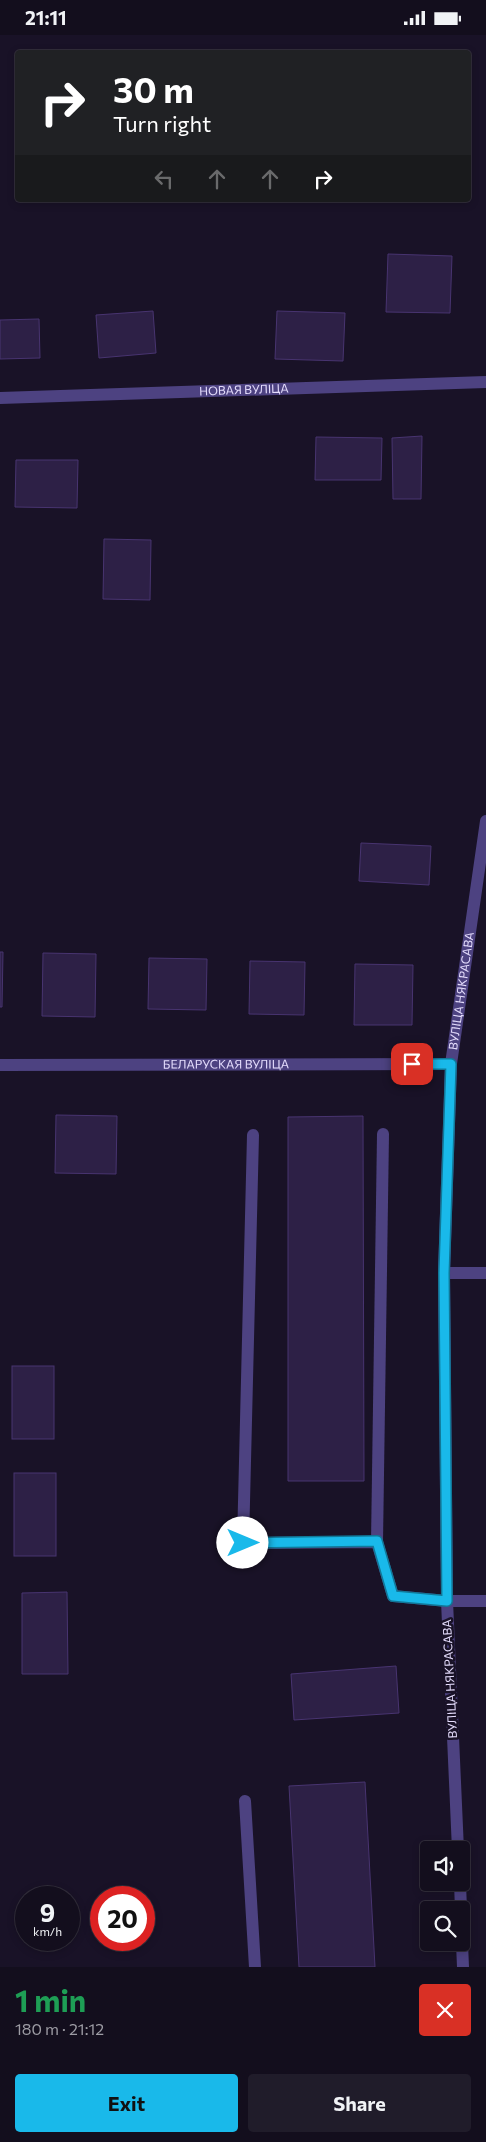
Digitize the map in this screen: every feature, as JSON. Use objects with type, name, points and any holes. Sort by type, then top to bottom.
[{"type":"street","name":"НОВАЯ ВУЛІЦА","points":[[0,398],[486,382]]},
{"type":"street","name":"ВУЛІЦА НЯКРАСАВА","points":[[458,1841],[447,1601],[444,1273],[451,1064],[486,821]]},
{"type":"street","name":"БЕЛАРУСКАЯ ВУЛІЦА","points":[[0,1065],[451,1064]]},
{"type":"street","points":[[384,1134],[377,1541],[393,1596],[447,1601],[486,1601]]},
{"type":"street","points":[[253,1135],[243,1543],[377,1541]]},
{"type":"street","points":[[444,1273],[486,1273]]},
{"type":"street","points":[[246,1801],[255,1967]]},
{"type":"street","points":[[462,1951],[463,1967]]},
{"type":"building","points":[[388,254],[452,256],[450,313],[386,312]]},
{"type":"building","points":[[153,311],[156,353],[99,358],[96,315]]},
{"type":"building","points":[[277,311],[345,313],[343,361],[275,359]]},
{"type":"building","points":[[39,319],[40,358],[0,359],[0,320]]},
{"type":"building","points":[[422,436],[421,499],[393,499],[392,438]]},
{"type":"building","points":[[316,437],[382,438],[381,480],[315,480]]},
{"type":"building","points":[[16,460],[78,460],[77,508],[15,507]]},
{"type":"building","points":[[104,539],[151,540],[150,600],[103,599]]},
{"type":"building","points":[[361,843],[431,846],[429,885],[359,881]]},
{"type":"building","points":[[0,952],[3,952],[2,1007],[0,1007]]},
{"type":"building","points":[[43,953],[96,954],[95,1017],[42,1016]]},
{"type":"building","points":[[149,958],[207,959],[206,1010],[148,1009]]},
{"type":"building","points":[[250,961],[305,962],[304,1015],[249,1014]]},
{"type":"building","points":[[355,964],[413,965],[412,1025],[354,1025]]},
{"type":"building","points":[[56,1115],[117,1116],[116,1174],[55,1173]]},
{"type":"building","points":[[363,1116],[364,1481],[288,1481],[288,1117]]},
{"type":"building","points":[[12,1366],[54,1366],[54,1439],[12,1439]]},
{"type":"building","points":[[14,1473],[56,1473],[56,1556],[14,1556]]},
{"type":"building","points":[[67,1592],[68,1674],[22,1674],[22,1593]]},
{"type":"building","points":[[396,1666],[399,1713],[294,1720],[291,1674]]},
{"type":"building","points":[[365,1782],[375,1967],[299,1967],[289,1786]]},
{"type":"route","points":[[243,1543],[377,1541],[393,1596],[447,1601],[444,1273],[451,1064],[412,1064]]}]
